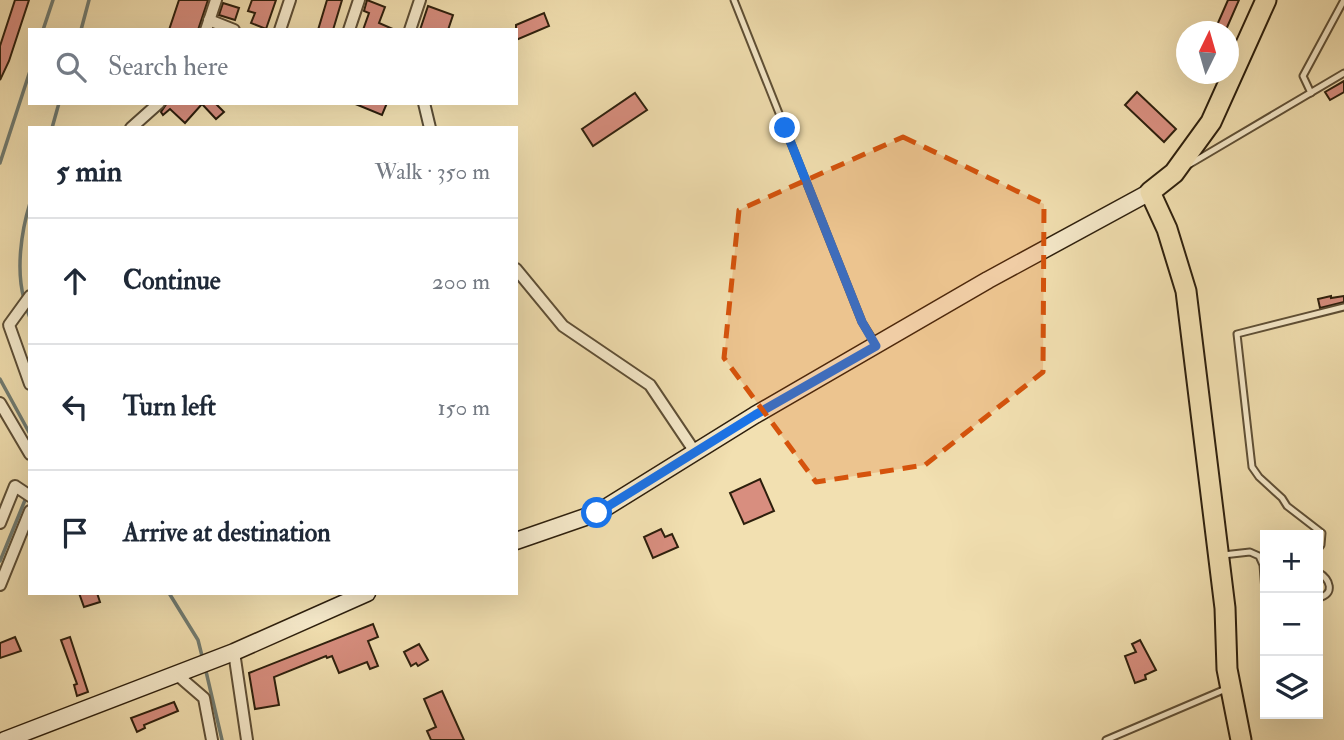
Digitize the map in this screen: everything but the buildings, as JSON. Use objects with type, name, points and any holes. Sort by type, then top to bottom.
[{"type":"highway","points":[[1241,740],[1227,669],[1225,608],[1186,291],[1167,229],[1150,192],[1174,173],[1211,122],[1266,0]]},
{"type":"main road","points":[[518,540],[597,513],[988,279],[1150,192]]},
{"type":"main road","points":[[5,740],[231,653],[362,595]]},
{"type":"street","points":[[207,25],[216,0]]},
{"type":"street","points":[[282,28],[290,0]]},
{"type":"street","points":[[350,28],[359,0]]},
{"type":"street","points":[[411,28],[421,0]]},
{"type":"street","points":[[133,126],[157,105]]},
{"type":"street","points":[[424,105],[430,126]]},
{"type":"street","points":[[518,271],[563,326],[650,385],[695,452]]},
{"type":"street","points":[[26,300],[9,325],[28,378]]},
{"type":"street","points":[[0,403],[28,451]]},
{"type":"street","points":[[0,523],[15,486],[28,495]]},
{"type":"street","points":[[0,585],[28,516]]},
{"type":"street","points":[[231,653],[247,740]]},
{"type":"street","points":[[181,671],[204,698],[212,740]]},
{"type":"lane","points":[[734,0],[862,322],[876,346]]},
{"type":"lane","points":[[1311,93],[1303,76],[1344,0]]},
{"type":"lane","points":[[1174,173],[1344,73]]},
{"type":"lane","points":[[1318,530],[1287,506],[1252,467],[1237,334],[1344,307]]},
{"type":"lane","points":[[1217,556],[1255,552],[1260,558]]},
{"type":"lane","points":[[1323,575],[1330,584],[1330,589],[1323,596]]},
{"type":"lane","points":[[1106,740],[1231,686]]},
{"type":"highlighted area","points":[[903,137],[1044,204],[1043,372],[925,465],[816,482],[724,358],[739,210]]},
{"type":"waterway","points":[[44,28],[53,0]]},
{"type":"waterway","points":[[82,28],[89,0]]},
{"type":"waterway","points":[[0,163],[28,77]]},
{"type":"waterway","points":[[53,126],[58,105]]},
{"type":"waterway","points":[[24,299],[20,276],[21,251],[28,211]]},
{"type":"waterway","points":[[26,307],[28,312]]},
{"type":"waterway","points":[[0,379],[28,430]]},
{"type":"waterway","points":[[0,561],[28,493]]},
{"type":"waterway","points":[[170,595],[198,640],[203,660]]},
{"type":"waterway","points":[[205,667],[222,740]]},
{"type":"route","points":[[597,513],[755,415],[876,346],[862,322],[785,128]]}]
